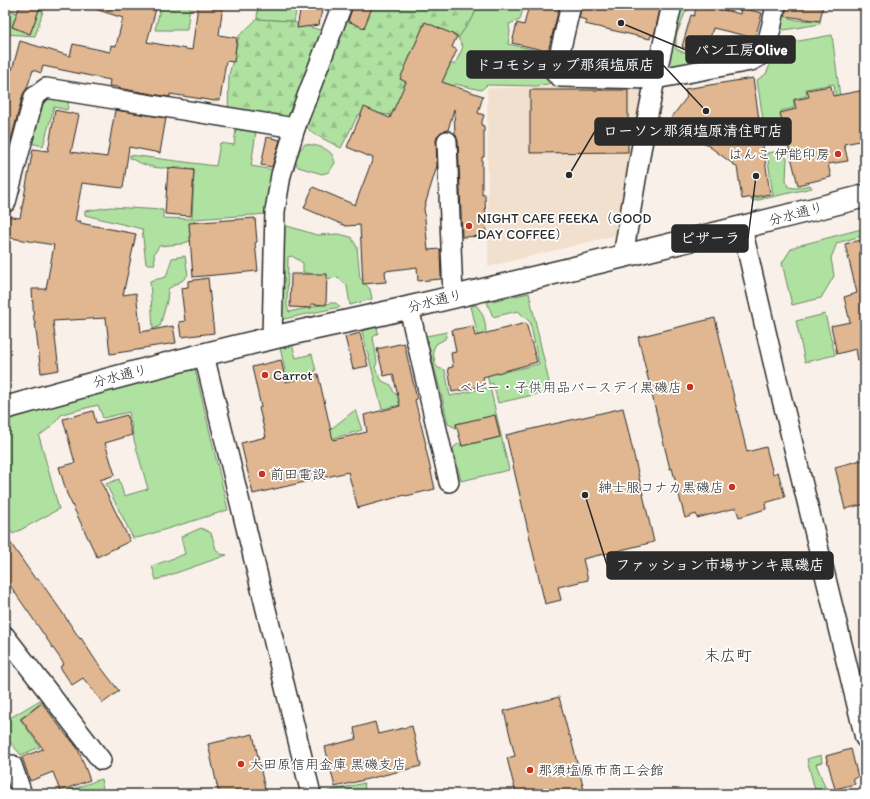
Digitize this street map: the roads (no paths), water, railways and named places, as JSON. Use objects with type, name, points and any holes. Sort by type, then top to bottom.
[{"type":"street","points":[[272,338],[275,211],[281,175],[295,128],[342,5]]},
{"type":"street","points":[[571,5],[555,73],[560,77],[655,78],[751,61],[759,56],[764,49],[776,5]]},
{"type":"street","points":[[623,256],[655,78],[672,5]]},
{"type":"street","points":[[5,201],[6,202],[34,97],[46,88],[295,128]]},
{"type":"street","points":[[446,141],[453,297]]},
{"type":"street","name":"分水通り","points":[[5,408],[84,385],[272,338],[409,308],[742,228],[865,196]]},
{"type":"street","points":[[742,228],[777,379],[865,738]]},
{"type":"street","points":[[409,308],[449,482]]},
{"type":"street","points":[[204,355],[311,794]]},
{"type":"street","points":[[5,636],[101,760]]},
{"type":"street","points":[[12,765],[22,794]]},
{"type":"place","name":"パン工房Olive","points":[[621,23]]},
{"type":"place","name":"ドコモショップ那須塩原店","points":[[706,111]]},
{"type":"place","name":"はんこ 伊能印房","points":[[838,154]]},
{"type":"place","name":"ローソン那須塩原清住町店","points":[[569,175]]},
{"type":"place","name":"ピザーラ","points":[[756,176]]},
{"type":"place","name":"NIGHT CAFE FEEKA（GOOD DAY COFFEE）","points":[[469,226]]},
{"type":"place","name":"Carrot","points":[[265,375]]},
{"type":"place","name":"ベビー・子供用品バースデイ黒磯店","points":[[690,387]]},
{"type":"place","name":"前田電設","points":[[262,474]]},
{"type":"place","name":"紳士服コナカ黒磯店","points":[[732,487]]},
{"type":"place","name":"ファッション市場サンキ黒磯店","points":[[585,495]]},
{"type":"place","name":"大田原信用金庫 黒磯支店","points":[[241,764]]},
{"type":"place","name":"那須塩原市商工会館","points":[[530,770]]},
{"type":"district","name":"末広町","points":[[728,655]]}]
